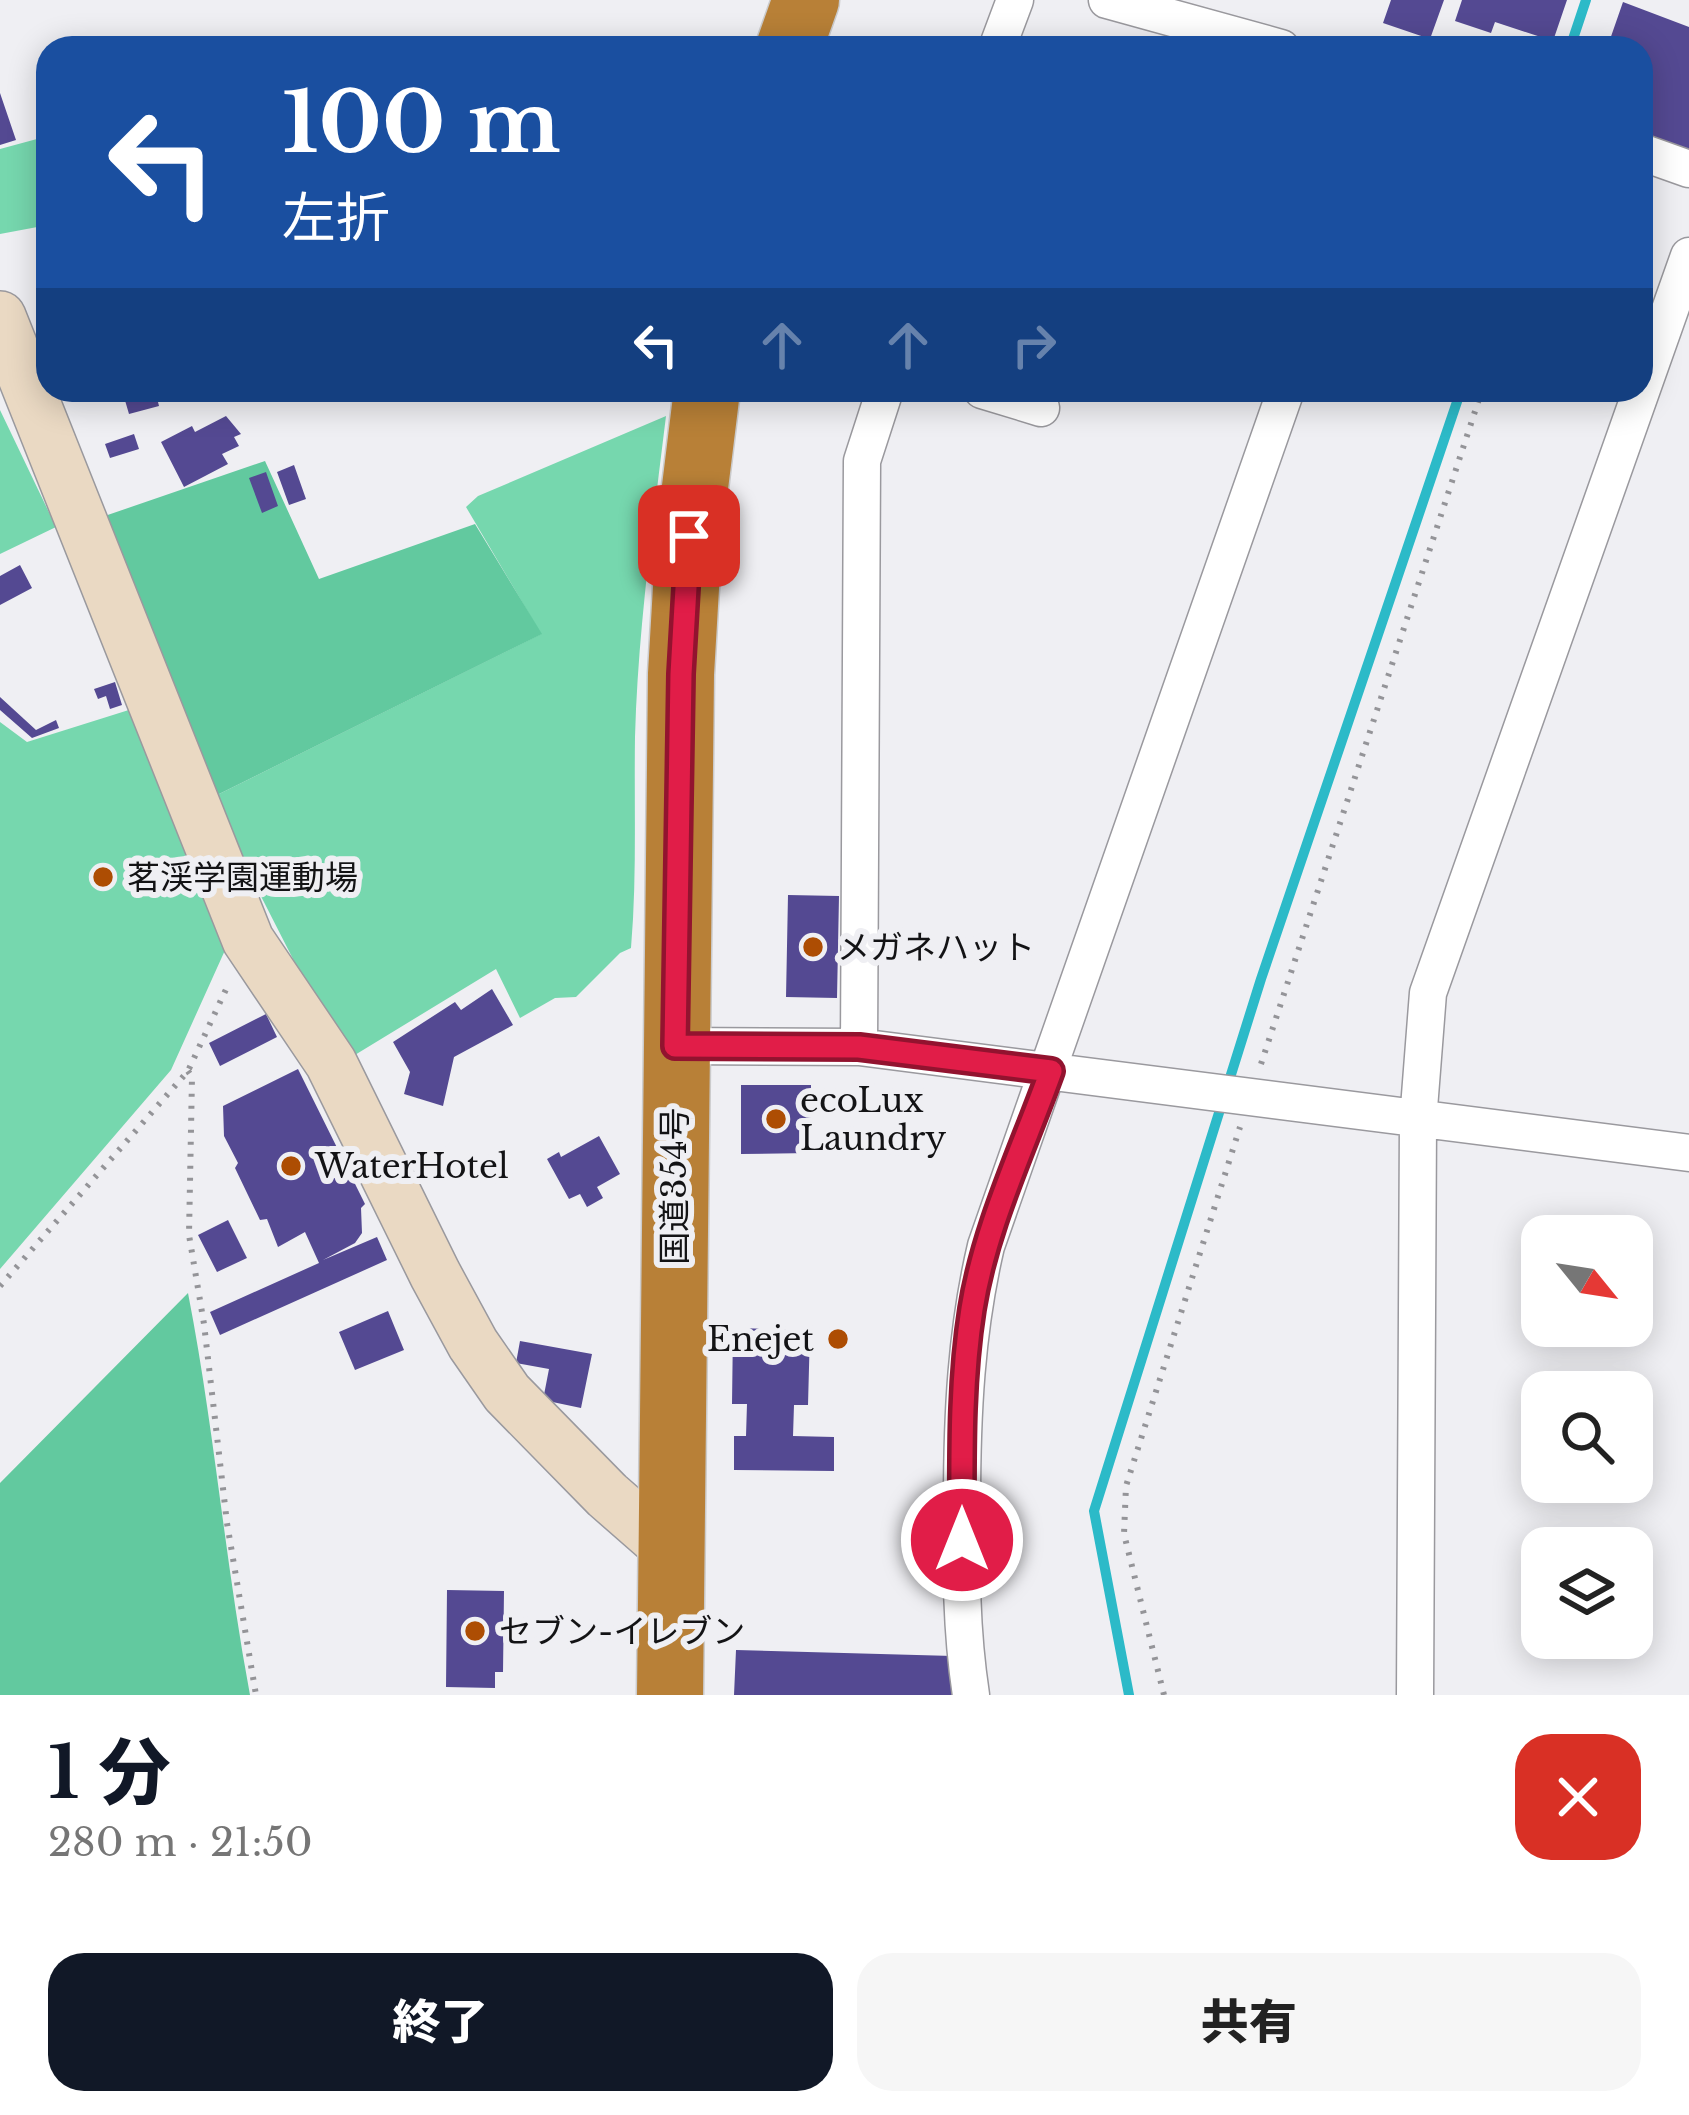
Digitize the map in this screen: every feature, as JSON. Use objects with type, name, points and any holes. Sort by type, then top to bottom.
[{"type":"highway","points":[[793,36],[806,0]]},
{"type":"highway","name":"国道354号","points":[[670,1695],[681,674],[689,536],[706,402]]},
{"type":"street","points":[[1002,36],[1015,0]]},
{"type":"street","points":[[1107,0],[1238,36]]},
{"type":"street","points":[[1653,156],[1689,170]]},
{"type":"street","points":[[1653,358],[1689,256]]},
{"type":"street","points":[[0,317],[248,940],[331,1064],[435,1274],[507,1394],[671,1551]]},
{"type":"street","points":[[859,1047],[862,461],[881,402]]},
{"type":"street","points":[[1021,402],[1041,408]]},
{"type":"street","points":[[971,1695],[961,1627],[962,1411],[972,1308],[986,1246],[1282,402]]},
{"type":"street","points":[[1415,1695],[1418,1121],[1429,993],[1637,402]]},
{"type":"street","points":[[675,1046],[859,1047],[1689,1153]]},
{"type":"path","points":[[1164,1695],[1124,1534],[1126,1486],[1478,402]]},
{"type":"path","points":[[0,1286],[188,1071],[248,940]]},
{"type":"path","points":[[188,1071],[192,1077],[189,1235],[227,1523],[256,1695]]},
{"type":"green space","points":[[36,139],[36,227],[0,234],[0,149]]},
{"type":"green space","points":[[0,410],[56,527],[0,554]]},
{"type":"green space","points":[[666,416],[639,657],[631,948],[576,997],[555,998],[520,1018],[496,969],[345,1061],[211,798],[541,634],[466,507],[478,496]]},
{"type":"green space","points":[[265,461],[319,579],[475,524],[542,634],[211,798],[96,519]]},
{"type":"green space","name":"茗渓学園運動場","points":[[132,709],[226,948],[171,1070],[0,1269],[0,722],[27,742]]},
{"type":"green space","points":[[188,1293],[250,1695],[0,1695],[0,1483]]},
{"type":"building","points":[[1391,0],[1444,0],[1431,36],[1383,23]]},
{"type":"building","points":[[1462,0],[1567,0],[1555,36],[1538,36],[1495,22],[1491,33],[1455,21]]},
{"type":"building","points":[[1623,2],[1689,27],[1689,151],[1653,138],[1653,36],[1611,36]]},
{"type":"building","points":[[0,93],[16,140],[0,145]]},
{"type":"building","points":[[125,402],[158,402],[159,406],[129,414]]},
{"type":"building","points":[[226,416],[241,434],[234,437],[239,446],[222,454],[228,464],[184,487],[161,442]]},
{"type":"building","points":[[134,434],[139,449],[110,458],[105,444]]},
{"type":"building","points":[[294,465],[306,499],[289,505],[277,472]]},
{"type":"building","points":[[266,472],[278,506],[262,513],[249,478]]},
{"type":"building","points":[[20,565],[32,588],[0,605],[0,576]]},
{"type":"building","points":[[115,682],[122,705],[110,709],[106,696],[98,699],[94,689]]},
{"type":"building","points":[[0,697],[36,730],[56,720],[59,728],[32,738],[0,710]]},
{"type":"building","name":"メガネハット","points":[[788,895],[839,896],[837,998],[786,997]]},
{"type":"building","points":[[492,989],[513,1025],[454,1057],[443,1106],[404,1094],[410,1072],[393,1042],[455,1002],[461,1010]]},
{"type":"building","points":[[266,1014],[277,1037],[220,1066],[209,1043]]},
{"type":"building","name":"WaterHotel","points":[[298,1069],[365,1204],[362,1233],[355,1243],[323,1260],[377,1237],[387,1260],[220,1335],[210,1312],[319,1263],[305,1232],[278,1247],[267,1219],[260,1220],[224,1136],[223,1106]]},
{"type":"building","name":"ecoLux Laundry","points":[[741,1085],[811,1085],[811,1153],[741,1154]]},
{"type":"building","points":[[599,1136],[620,1174],[597,1187],[603,1198],[587,1207],[580,1194],[569,1199],[547,1159],[559,1152],[561,1157]]},
{"type":"building","points":[[228,1220],[247,1258],[217,1272],[198,1235]]},
{"type":"building","points":[[388,1311],[404,1350],[355,1370],[339,1332]]},
{"type":"building","points":[[733,1328],[810,1330],[808,1405],[794,1405],[793,1436],[834,1437],[834,1471],[734,1470],[734,1436],[746,1436],[747,1404],[732,1404]]},
{"type":"building","points":[[520,1341],[592,1354],[581,1408],[543,1400],[549,1369],[516,1363]]},
{"type":"building","name":"セブン-イレブン","points":[[447,1590],[504,1591],[503,1672],[495,1672],[495,1688],[446,1687]]},
{"type":"building","points":[[736,1650],[953,1656],[952,1695],[734,1695]]},
{"type":"waterway","points":[[1574,36],[1586,0]]},
{"type":"waterway","points":[[1129,1695],[1094,1511],[1261,979],[1457,402]]},
{"type":"place","name":"茗渓学園運動場","points":[[103,877]]},
{"type":"place","name":"メガネハット","points":[[813,947]]},
{"type":"place","name":"ecoLux Laundry","points":[[776,1119]]},
{"type":"place","name":"WaterHotel","points":[[291,1166]]},
{"type":"place","name":"Enejet","points":[[838,1339]]},
{"type":"place","name":"セブン-イレブン","points":[[475,1631]]},
{"type":"route","points":[[689,536],[681,674],[675,1046],[859,1047],[1051,1071],[986,1246],[972,1308],[962,1411],[962,1540]]}]
